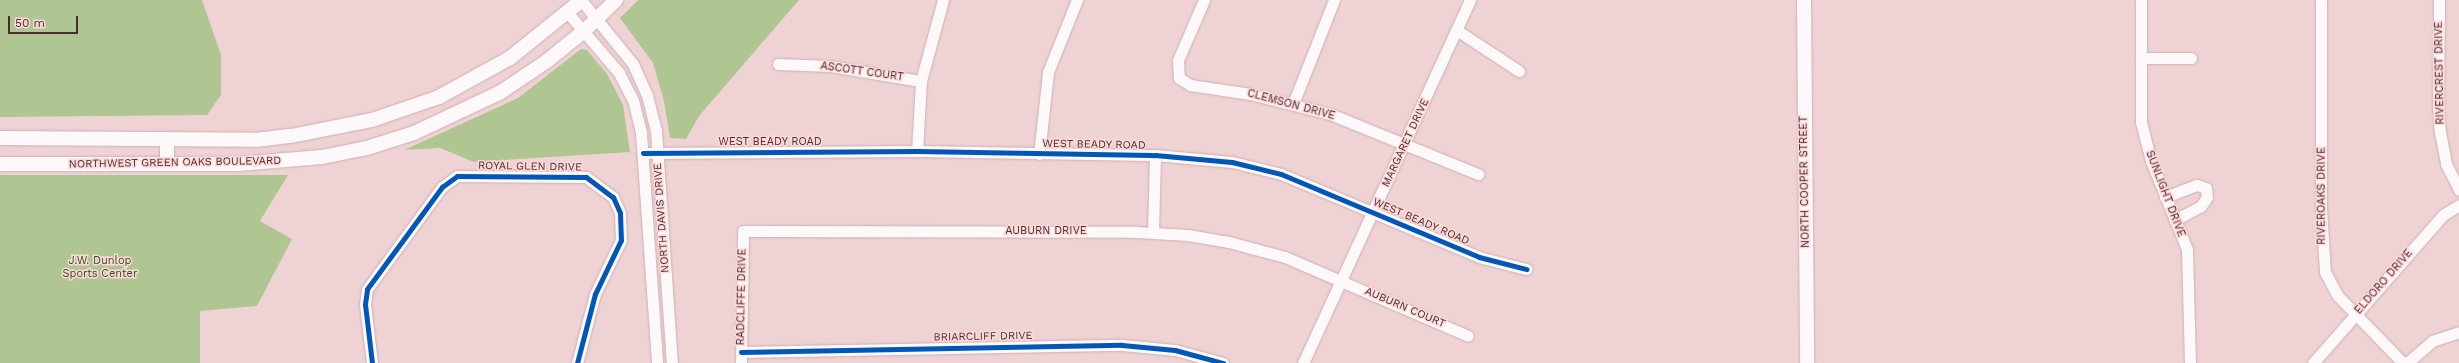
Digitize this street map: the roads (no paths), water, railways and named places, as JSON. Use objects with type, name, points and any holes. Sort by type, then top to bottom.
[{"type":"main road","name":"NORTHWEST GREEN OAKS BOULEVARD","points":[[0,138],[167,139],[284,137],[372,120],[439,96],[510,58],[568,13],[582,0]]},
{"type":"main road","name":"NORTHWEST GREEN OAKS BOULEVARD","points":[[0,164],[167,164],[284,161],[322,157],[374,146],[414,133],[501,92],[584,31],[616,0]]},
{"type":"main road","name":"NORTH COOPER STREET","points":[[1804,0],[1807,363]]},
{"type":"main road","points":[[167,139],[167,164]]},
{"type":"street","name":"NORTH DAVIS DRIVE","points":[[582,0],[633,64],[647,95],[656,130],[672,363]]},
{"type":"street","points":[[917,151],[921,81],[943,0]]},
{"type":"street","points":[[1039,154],[1048,72],[1077,0]]},
{"type":"street","name":"CLEMSON DRIVE","points":[[1204,0],[1181,50],[1178,72],[1179,78],[1190,85],[1250,94],[1330,114],[1478,174]]},
{"type":"street","points":[[1293,104],[1334,0]]},
{"type":"street","name":"MARGARET DRIVE","points":[[1303,363],[1458,31],[1470,0]]},
{"type":"street","name":"SUNLIGHT DRIVE","points":[[2141,0],[2141,122],[2151,161],[2188,257],[2190,363]]},
{"type":"street","name":"RIVEROAKS DRIVE","points":[[2321,0],[2323,254],[2330,283],[2355,314],[2403,363]]},
{"type":"street","name":"RIVERCREST DRIVE","points":[[2439,0],[2438,106],[2440,132],[2446,164],[2459,190]]},
{"type":"street","name":"NORTH DAVIS DRIVE","points":[[568,13],[620,72],[641,133],[657,363]]},
{"type":"street","points":[[1458,31],[1519,71]]},
{"type":"street","points":[[2141,58],[2191,58]]},
{"type":"street","name":"ASCOTT COURT","points":[[778,64],[830,66],[921,81]]},
{"type":"street","name":"WEST BEADY ROAD","points":[[643,153],[917,151],[1155,155],[1232,162],[1281,174],[1479,257],[1526,269]]},
{"type":"street","points":[[1153,233],[1155,155]]},
{"type":"street","name":"ROYAL GLEN DRIVE","points":[[372,363],[365,304],[367,289],[442,187],[457,176],[586,177],[613,197],[620,214],[621,240],[595,294],[577,363]]},
{"type":"street","points":[[2165,197],[2196,185],[2206,188],[2207,197],[2201,206],[2175,220]]},
{"type":"street","name":"ELDORO DRIVE","points":[[2313,363],[2443,215],[2459,205]]},
{"type":"street","name":"AUBURN DRIVE","points":[[743,231],[1153,233],[1229,242],[1285,257],[1341,281]]},
{"type":"street","name":"RADCLIFFE DRIVE","points":[[741,358],[743,231]]},
{"type":"street","name":"AUBURN COURT","points":[[1341,281],[1468,336]]},
{"type":"street","points":[[2407,363],[2432,340],[2459,332]]},
{"type":"street","name":"BRIARCLIFF DRIVE","points":[[741,358],[1122,345],[1175,350],[1223,363]]},
{"type":"park label","name":"J.W. Dunlop Sports Center","points":[[100,268]]}]
